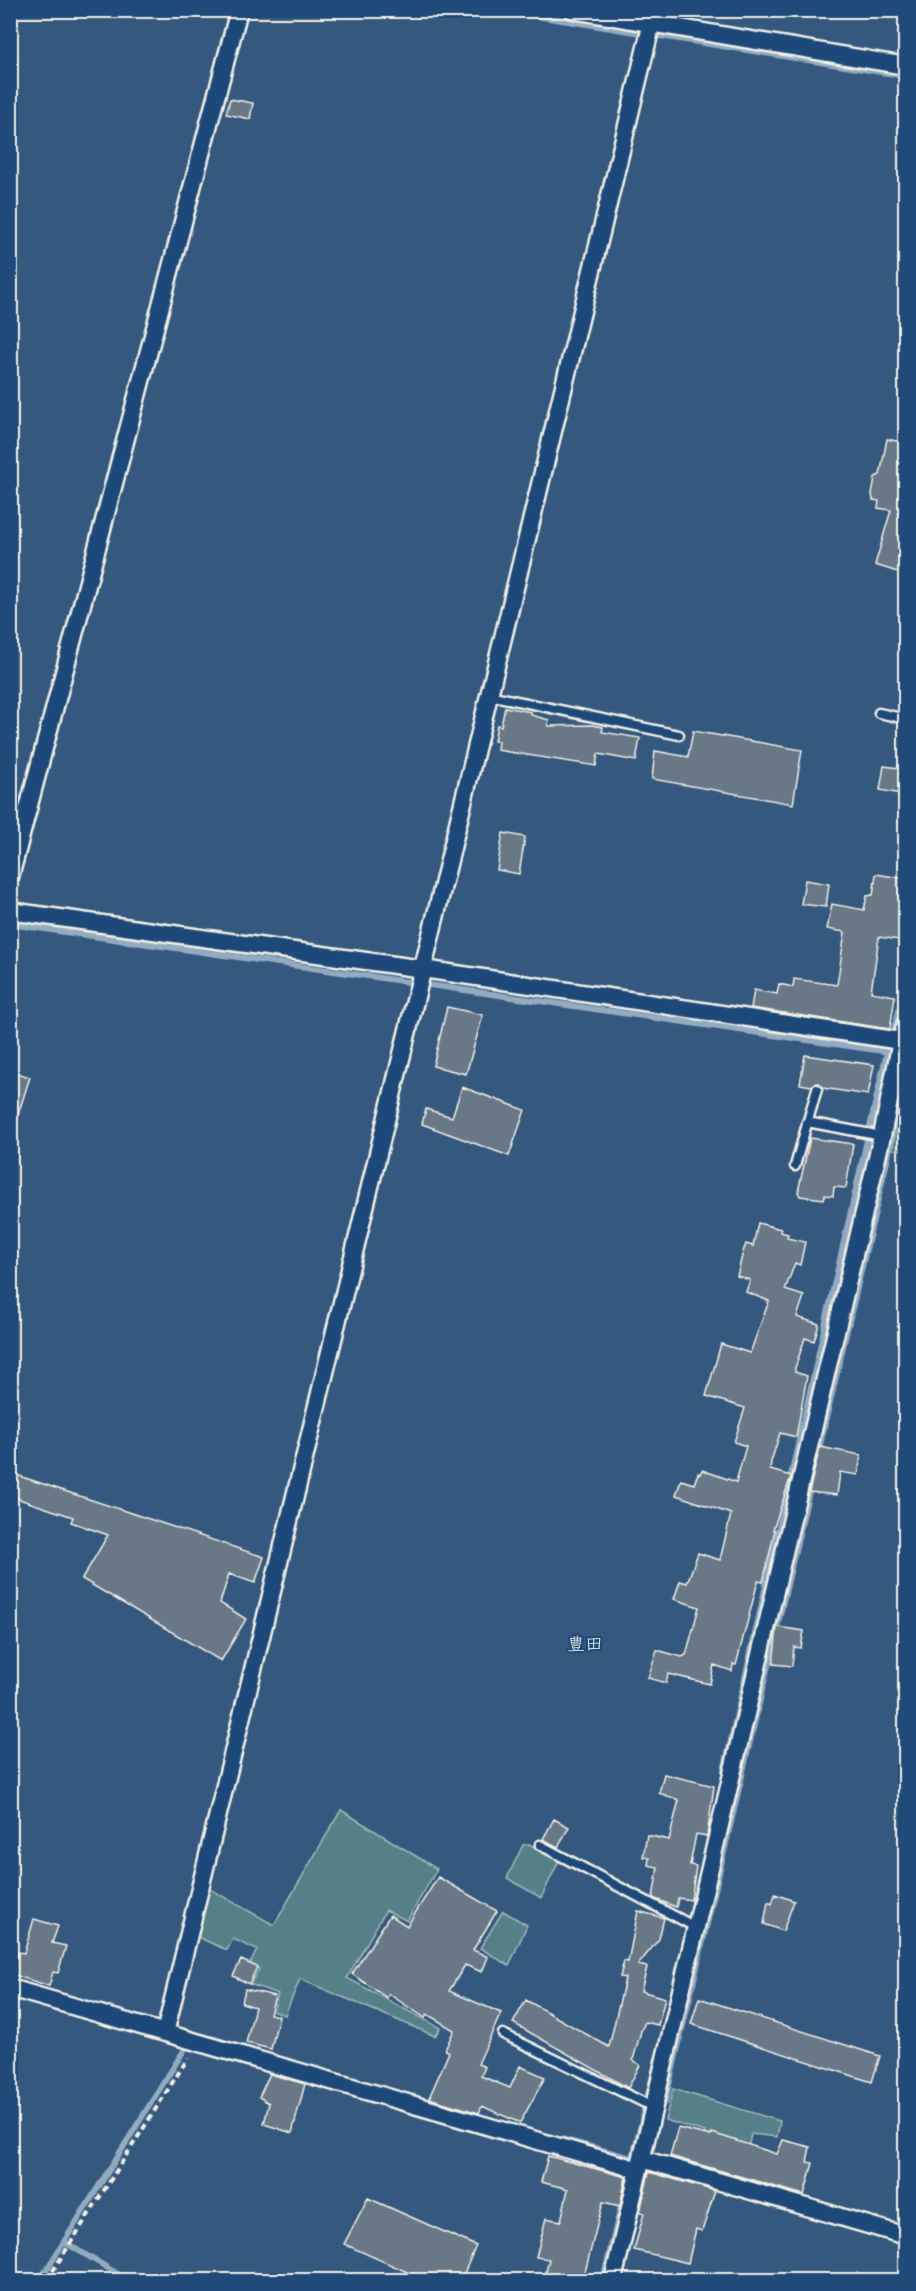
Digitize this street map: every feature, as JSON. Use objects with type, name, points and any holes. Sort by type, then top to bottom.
[{"type":"street","points":[[10,877],[239,10]]},
{"type":"street","points":[[573,10],[652,26],[906,66]]},
{"type":"street","points":[[167,2028],[652,26]]},
{"type":"street","points":[[10,911],[420,978],[901,1047]]},
{"type":"street","points":[[613,2280],[635,2166],[873,1135],[901,1047],[906,1023]]},
{"type":"street","points":[[10,1988],[167,2028],[197,2042],[635,2166],[906,2236]]},
{"type":"lane","points":[[489,695],[679,735]]},
{"type":"lane","points":[[879,713],[906,719]]},
{"type":"lane","points":[[795,1166],[817,1089]]},
{"type":"lane","points":[[807,1122],[873,1135]]},
{"type":"lane","points":[[540,1845],[692,1925]]},
{"type":"lane","points":[[503,2034],[649,2106]]},
{"type":"path","points":[[47,2280],[197,2042]]},
{"type":"green space","points":[[905,1095],[905,1150],[892,1149]]},
{"type":"green space","points":[[341,1810],[437,1869],[407,1921],[386,1910],[347,1978],[440,2028],[435,2036],[300,1979],[285,2015],[273,2011],[278,1994],[250,1984],[259,1969],[250,1964],[257,1950],[233,1939],[227,1950],[195,1936],[208,1888],[274,1925]]},
{"type":"green space","points":[[529,1844],[559,1861],[541,1898],[507,1878],[523,1845]]},
{"type":"green space","points":[[503,1911],[527,1925],[509,1966],[480,1948]]},
{"type":"green space","points":[[673,2089],[780,2121],[777,2137],[751,2134],[747,2155],[738,2155],[730,2181],[704,2172],[695,2166],[705,2132],[665,2120]]},
{"type":"building","points":[[230,99],[253,103],[250,119],[226,114]]},
{"type":"building","points":[[887,439],[906,443],[906,501],[900,533],[906,535],[906,556],[901,573],[875,565],[891,510],[878,508],[879,501],[873,500],[872,494],[875,477],[880,475]]},
{"type":"building","points":[[505,707],[531,712],[531,715],[549,720],[548,726],[592,725],[603,727],[602,732],[640,738],[636,761],[598,754],[596,766],[497,750],[498,741],[494,741],[497,725],[501,726]]},
{"type":"building","points":[[693,731],[802,750],[793,804],[652,779],[655,751],[688,757]]},
{"type":"building","points":[[884,766],[906,769],[906,795],[880,790]]},
{"type":"building","points":[[503,833],[525,837],[519,874],[497,870]]},
{"type":"building","points":[[876,874],[906,879],[906,941],[879,937],[871,992],[895,996],[890,1029],[751,1008],[754,990],[777,994],[779,984],[793,987],[794,979],[837,985],[845,932],[827,929],[832,904],[864,910],[867,896],[873,895]]},
{"type":"building","points":[[805,880],[829,884],[826,907],[801,904]]},
{"type":"building","points":[[447,1007],[483,1015],[466,1074],[433,1066]]},
{"type":"building","points":[[805,1055],[874,1065],[868,1095],[823,1088],[818,1083],[811,1086],[800,1084]]},
{"type":"building","points":[[10,1071],[30,1077],[14,1127],[10,1126]]},
{"type":"building","points":[[462,1087],[525,1110],[509,1156],[422,1124],[426,1109],[452,1117]]},
{"type":"building","points":[[810,1138],[853,1144],[846,1188],[834,1187],[833,1196],[825,1195],[824,1199],[800,1196],[798,1192]]},
{"type":"building","points":[[758,1223],[781,1229],[780,1232],[788,1234],[787,1238],[805,1242],[800,1265],[795,1263],[785,1290],[804,1296],[797,1317],[819,1324],[814,1341],[805,1338],[795,1368],[795,1372],[807,1376],[796,1437],[780,1433],[771,1462],[770,1470],[791,1476],[773,1530],[775,1530],[763,1582],[758,1581],[736,1665],[733,1664],[732,1671],[714,1665],[710,1684],[668,1674],[666,1683],[648,1678],[657,1650],[682,1657],[686,1655],[699,1607],[674,1599],[680,1581],[687,1583],[698,1553],[720,1560],[731,1514],[676,1495],[681,1480],[694,1484],[698,1473],[700,1474],[702,1470],[736,1482],[746,1446],[734,1442],[745,1408],[706,1396],[721,1344],[750,1353],[769,1301],[746,1292],[750,1280],[737,1276],[746,1244],[753,1246]]},
{"type":"building","points":[[820,1447],[861,1455],[858,1475],[840,1472],[837,1495],[809,1492]]},
{"type":"building","points":[[10,1473],[264,1557],[255,1583],[229,1574],[220,1603],[246,1619],[221,1661],[82,1579],[108,1535],[71,1522],[73,1517],[10,1496]]},
{"type":"building","points":[[777,1627],[804,1631],[801,1648],[794,1647],[792,1666],[773,1664]]},
{"type":"building","points":[[664,1774],[714,1786],[707,1836],[696,1834],[690,1865],[696,1866],[691,1900],[678,1898],[676,1907],[653,1898],[658,1867],[648,1865],[649,1858],[643,1857],[647,1835],[669,1840],[679,1800],[659,1793]]},
{"type":"building","points":[[554,1819],[569,1827],[558,1847],[543,1839]]},
{"type":"building","points":[[438,1877],[497,1911],[473,1950],[488,1957],[482,1972],[465,1965],[449,1991],[501,2013],[478,2064],[485,2067],[481,2076],[510,2088],[520,2066],[545,2077],[520,2123],[482,2106],[479,2113],[429,2098],[449,2052],[445,2050],[454,2030],[427,2014],[425,2018],[389,1994],[387,1998],[352,1974],[390,1915],[407,1926]]},
{"type":"building","points":[[775,1894],[794,1901],[783,1931],[764,1924],[768,1902],[772,1904]]},
{"type":"building","points":[[638,1911],[664,1918],[659,1939],[638,1965],[647,1967],[641,1991],[665,1998],[658,2025],[645,2022],[641,2031],[633,2060],[640,2065],[628,2088],[513,2023],[526,2000],[609,2047],[625,1978],[620,1977],[624,1961],[628,1962]]},
{"type":"building","points":[[34,1919],[58,1926],[52,1943],[66,1946],[58,1973],[53,1972],[49,1986],[11,1974],[18,1952],[24,1953]]},
{"type":"building","points":[[241,1960],[257,1967],[249,1984],[233,1976]]},
{"type":"building","points":[[245,1989],[275,1996],[270,2014],[279,2016],[271,2049],[246,2043],[255,2007],[242,2003]]},
{"type":"building","points":[[699,1998],[880,2056],[872,2082],[691,2024]]},
{"type":"building","points":[[270,2074],[305,2084],[292,2133],[264,2124],[269,2103],[259,2097]]},
{"type":"building","points":[[678,2128],[711,2136],[712,2133],[777,2154],[783,2140],[810,2147],[807,2162],[813,2163],[804,2195],[670,2156]]},
{"type":"building","points":[[548,2156],[626,2177],[620,2206],[603,2202],[583,2280],[544,2280],[549,2259],[536,2257],[546,2218],[561,2221],[568,2189],[541,2182]]},
{"type":"building","points":[[649,2172],[715,2191],[702,2231],[696,2229],[688,2263],[634,2250],[644,2213],[640,2212]]},
{"type":"building","points":[[368,2198],[476,2246],[461,2280],[425,2280],[344,2244]]},
{"type":"waterway","points":[[500,10],[906,76]]},
{"type":"waterway","points":[[10,924],[890,1052]]},
{"type":"waterway","points":[[895,1027],[906,982]]},
{"type":"waterway","points":[[724,1771],[887,1052]]},
{"type":"waterway","points":[[665,2102],[906,1080]]},
{"type":"waterway","points":[[40,2280],[186,2047]]},
{"type":"waterway","points":[[603,2280],[657,2058]]},
{"type":"waterway","points":[[561,2139],[632,2158]]},
{"type":"waterway","points":[[64,2242],[128,2280]]},
{"type":"district","name":"豊田","points":[[585,1644]]}]
